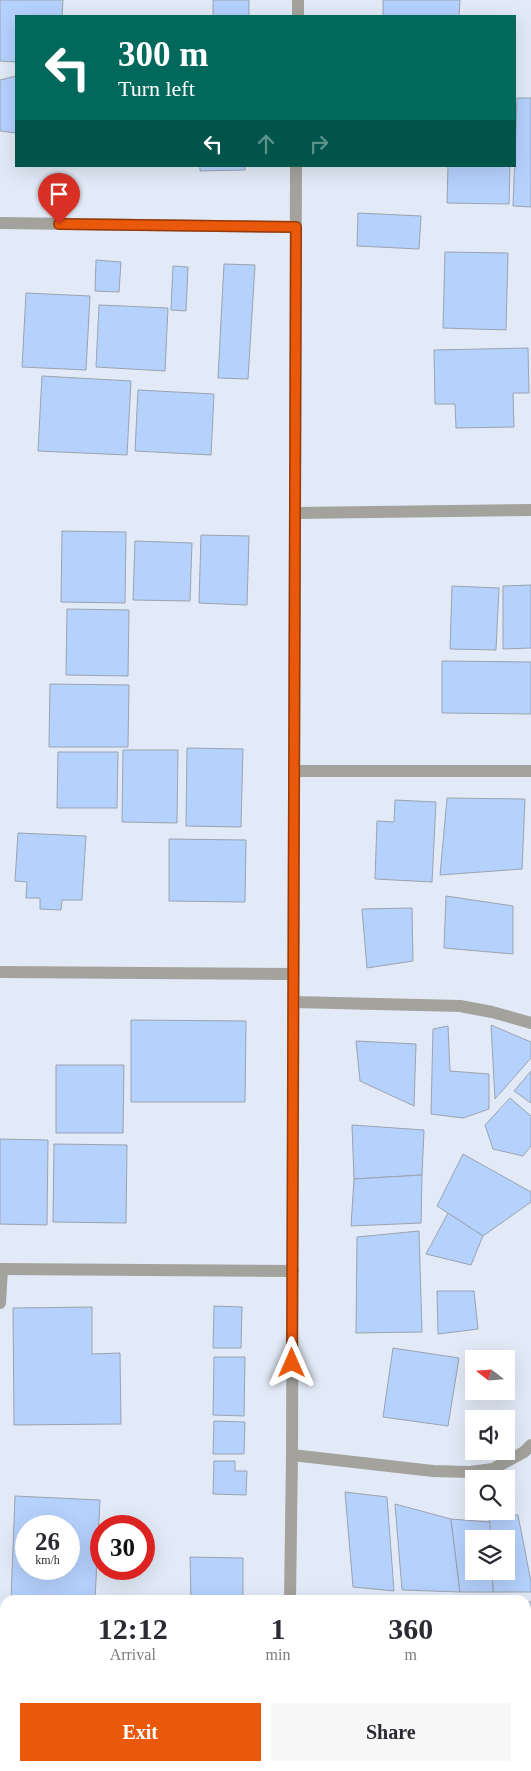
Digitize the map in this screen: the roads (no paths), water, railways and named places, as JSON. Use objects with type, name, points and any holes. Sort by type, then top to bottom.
[{"type":"street","points":[[298,0],[298,15]]},
{"type":"street","points":[[290,1595],[293,1271],[296,167]]},
{"type":"street","points":[[0,224],[296,227]]},
{"type":"street","points":[[295,513],[531,510]]},
{"type":"street","points":[[294,772],[531,771]]},
{"type":"street","points":[[0,972],[293,974]]},
{"type":"street","points":[[294,1002],[460,1006],[492,1012],[531,1023]]},
{"type":"street","points":[[0,1303],[1,1269],[293,1271]]},
{"type":"street","points":[[292,1455],[433,1471],[470,1472],[493,1469],[524,1452],[531,1445]]}]
